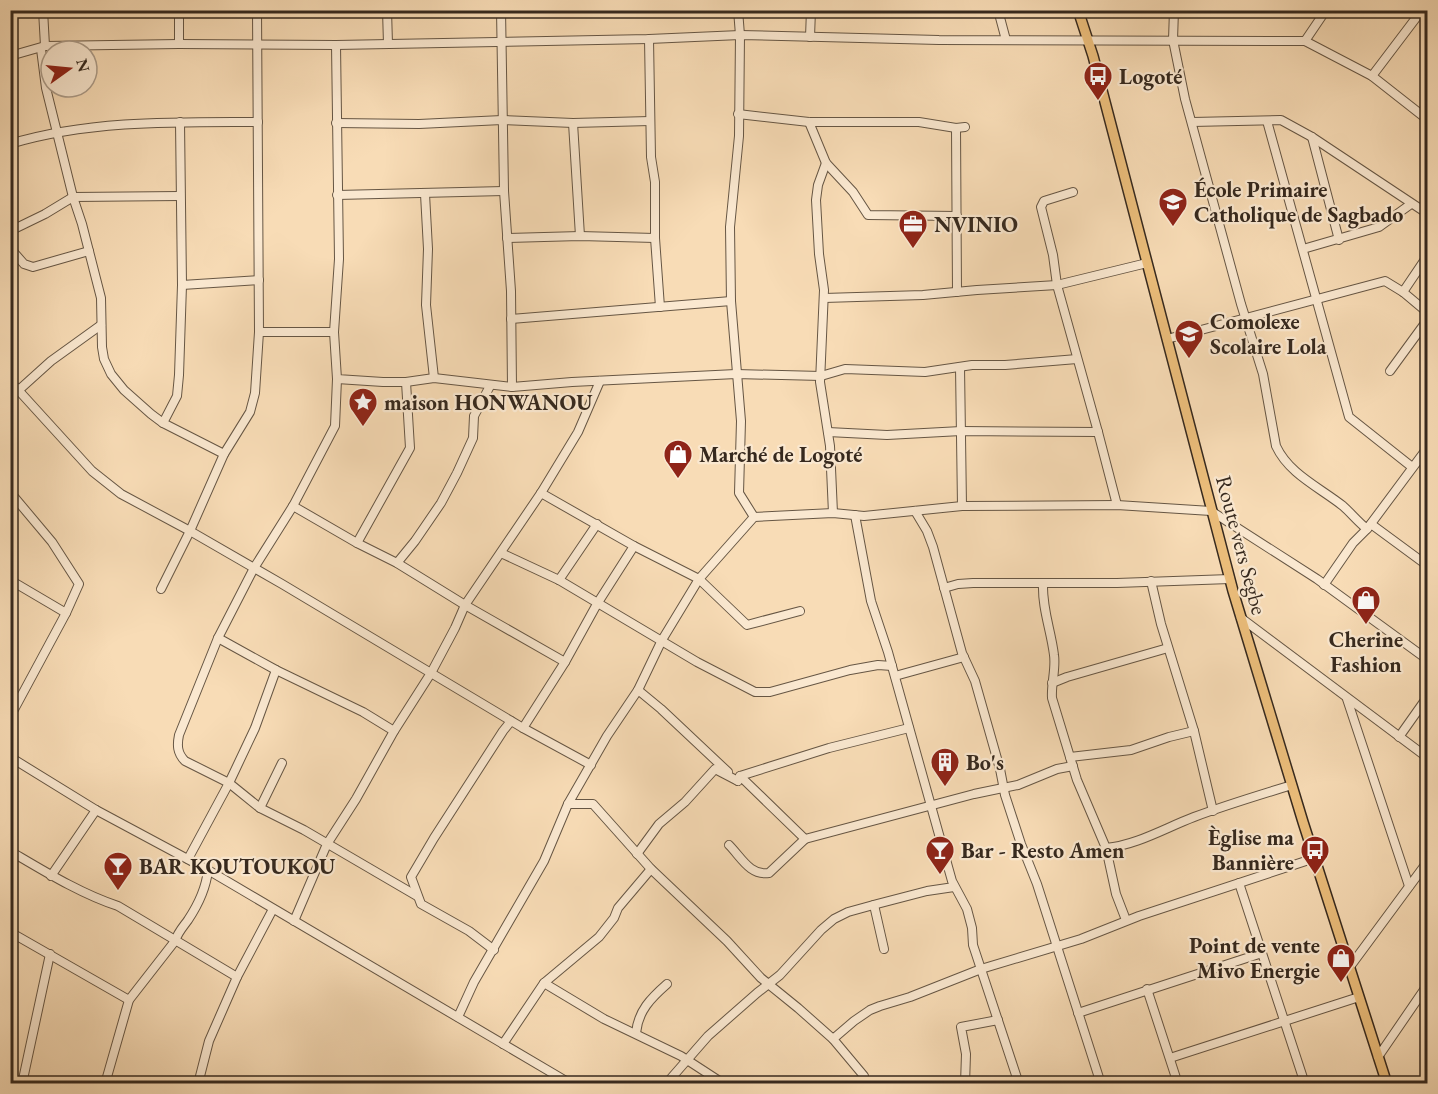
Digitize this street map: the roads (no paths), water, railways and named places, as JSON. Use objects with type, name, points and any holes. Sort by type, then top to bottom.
[{"type":"main road","name":"Route vers Segbe","points":[[1078,10],[1241,618],[1349,968],[1387,1083]]},
{"type":"street","points":[[43,10],[43,39]]},
{"type":"street","points":[[179,10],[179,44]]},
{"type":"street","points":[[161,589],[224,454],[250,412],[255,393],[259,332],[256,10]]},
{"type":"street","points":[[387,10],[388,44]]},
{"type":"street","points":[[501,10],[504,191],[512,387]]},
{"type":"street","points":[[738,10],[740,35],[739,136],[730,227],[731,301],[741,421],[739,494],[754,517]]},
{"type":"street","points":[[810,37],[811,10]]},
{"type":"street","points":[[998,10],[1006,40]]},
{"type":"street","points":[[1174,10],[1173,40],[1185,99],[1263,374],[1276,446],[1293,471],[1369,527],[1428,566]]},
{"type":"street","points":[[1305,41],[1326,10]]},
{"type":"street","points":[[1372,76],[1422,10]]},
{"type":"street","points":[[99,46],[179,44],[336,45],[740,35],[1088,42],[1305,41],[1372,76],[1428,120]]},
{"type":"street","points":[[649,39],[651,157],[660,307]]},
{"type":"street","points":[[336,45],[339,259],[334,332],[337,379],[335,426],[293,506],[254,568],[218,638],[177,745],[180,757],[185,761],[229,783],[260,807],[417,896]]},
{"type":"street","points":[[10,56],[39,49]]},
{"type":"street","points":[[49,99],[101,298],[102,347],[111,374],[124,390],[163,423],[224,454]]},
{"type":"street","points":[[738,114],[809,122],[919,122],[956,128],[965,127]]},
{"type":"street","points":[[336,123],[418,124],[502,120],[573,123],[650,121]]},
{"type":"street","points":[[1267,120],[1349,417],[1412,467]]},
{"type":"street","points":[[1192,122],[1281,120],[1312,137],[1428,214]]},
{"type":"street","points":[[10,144],[43,135],[156,122],[258,122]]},
{"type":"street","points":[[163,423],[177,396],[182,285],[180,122]]},
{"type":"street","points":[[809,122],[826,163],[853,192],[868,214],[957,216]]},
{"type":"street","points":[[573,123],[580,236]]},
{"type":"street","points":[[956,128],[957,292]]},
{"type":"street","points":[[1312,137],[1339,240]]},
{"type":"street","points":[[826,163],[818,185],[816,200],[824,298],[820,376],[828,432],[833,513]]},
{"type":"street","points":[[337,195],[504,191]]},
{"type":"street","points":[[1073,192],[1041,204],[1053,255],[1056,285],[1117,505]]},
{"type":"street","points":[[425,194],[428,249],[426,305],[434,378]]},
{"type":"street","points":[[10,231],[73,197],[180,196]]},
{"type":"street","points":[[1303,249],[1379,227],[1411,204]]},
{"type":"street","points":[[507,238],[580,236],[655,238]]},
{"type":"street","points":[[10,248],[24,264],[33,267],[89,251]]},
{"type":"street","points":[[1403,292],[1428,255]]},
{"type":"street","points":[[824,298],[923,295],[1056,285],[1147,263]]},
{"type":"street","points":[[182,285],[259,280]]},
{"type":"street","points":[[1167,339],[1385,281],[1403,292],[1428,313]]},
{"type":"street","points":[[511,319],[731,301]]},
{"type":"street","points":[[1390,371],[1428,320]]},
{"type":"street","points":[[10,398],[51,361],[101,325]]},
{"type":"street","points":[[259,332],[334,332]]},
{"type":"street","points":[[337,379],[406,382],[434,378],[512,387],[736,374],[820,376],[845,369],[907,373],[1077,358]]},
{"type":"street","points":[[960,367],[962,506]]},
{"type":"street","points":[[10,381],[92,471],[121,494],[190,531],[511,721],[591,765]]},
{"type":"street","points":[[294,921],[327,844],[431,673],[465,605],[541,493],[578,432],[600,381]]},
{"type":"street","points":[[357,543],[410,448],[406,382]]},
{"type":"street","points":[[397,563],[428,522],[458,473],[473,438],[474,416],[490,386]]},
{"type":"street","points":[[828,432],[887,435],[962,431],[1098,432]]},
{"type":"street","points":[[1324,585],[1353,543],[1369,527],[1428,447]]},
{"type":"street","points":[[10,717],[66,614],[79,584],[52,542],[11,493]]},
{"type":"street","points":[[541,493],[634,546],[699,579],[747,625],[800,611]]},
{"type":"street","points":[[458,1017],[474,982],[544,861],[568,804],[607,736],[638,690],[662,640],[699,579],[754,517],[833,513],[855,515],[962,506],[1117,505],[1211,511],[1324,585],[1428,660]]},
{"type":"street","points":[[293,506],[397,563],[565,662]]},
{"type":"street","points":[[915,511],[930,539],[964,657],[975,681],[1003,788],[1037,884],[1101,1083]]},
{"type":"street","points":[[855,515],[871,601],[895,676],[954,887],[967,909],[972,928],[973,945],[1019,1083]]},
{"type":"street","points":[[559,580],[597,524]]},
{"type":"street","points":[[524,728],[634,546]]},
{"type":"street","points":[[501,553],[559,580],[697,662],[755,692],[782,689],[866,666],[892,666]]},
{"type":"street","points":[[944,588],[973,583],[1230,579]]},
{"type":"street","points":[[10,580],[66,614]]},
{"type":"street","points":[[1151,580],[1167,648],[1194,731],[1213,811]]},
{"type":"street","points":[[1043,583],[1042,596],[1046,624],[1055,658],[1052,698],[1072,766],[1106,848],[1114,886],[1126,920]]},
{"type":"street","points":[[1241,618],[1428,758]]},
{"type":"street","points":[[218,638],[276,670],[363,712],[394,731]]},
{"type":"street","points":[[1052,683],[1167,648]]},
{"type":"street","points":[[895,676],[964,657]]},
{"type":"street","points":[[188,859],[229,783],[255,728],[276,670]]},
{"type":"street","points":[[638,690],[805,839]]},
{"type":"street","points":[[1399,737],[1428,696]]},
{"type":"street","points":[[1347,698],[1409,886]]},
{"type":"street","points":[[494,950],[469,931],[421,904],[411,877],[511,721]]},
{"type":"street","points":[[637,855],[659,824],[685,802],[715,769],[739,779],[829,748],[909,728]]},
{"type":"street","points":[[1070,757],[1131,750],[1194,731]]},
{"type":"street","points":[[10,757],[96,810],[208,870],[571,1083]]},
{"type":"street","points":[[260,807],[282,763]]},
{"type":"street","points":[[729,845],[749,867],[757,872],[769,873],[805,839],[931,805],[1018,785],[1057,769],[1072,766]]},
{"type":"street","points":[[1106,848],[1116,847],[1161,832],[1213,811],[1292,785]]},
{"type":"street","points":[[568,804],[593,804],[637,855],[727,940],[744,961],[769,985],[833,1039],[864,1076]]},
{"type":"street","points":[[51,876],[96,810]]},
{"type":"street","points":[[10,851],[51,876],[118,906],[237,977]]},
{"type":"street","points":[[833,1039],[870,1010],[916,995],[981,969],[1081,939],[1126,920],[1315,858]]},
{"type":"street","points":[[1349,968],[1428,861]]},
{"type":"street","points":[[503,1044],[544,982],[599,937],[618,908],[651,869]]},
{"type":"street","points":[[105,1083],[129,1000],[175,940],[177,933],[200,901],[208,870]]},
{"type":"street","points":[[1239,883],[1305,1083]]},
{"type":"street","points":[[666,1083],[716,1029],[769,985],[827,924],[848,912],[927,891],[954,887]]},
{"type":"street","points":[[874,905],[884,949]]},
{"type":"street","points":[[198,1083],[209,1041],[237,977],[273,909]]},
{"type":"street","points":[[10,932],[129,1000]]},
{"type":"street","points":[[1078,1013],[1262,953]]},
{"type":"street","points":[[22,1083],[50,954]]},
{"type":"street","points":[[544,982],[604,1019],[686,1059],[724,1083]]},
{"type":"street","points":[[636,1033],[637,1023],[643,1010],[667,984]]},
{"type":"street","points":[[1378,1057],[1428,984]]},
{"type":"street","points":[[1148,989],[1178,1083]]},
{"type":"street","points":[[1170,1058],[1359,997]]},
{"type":"street","points":[[964,1083],[966,1054],[961,1027],[998,1020]]},
{"type":"place","name":"Logoté","points":[[1098,102]]},
{"type":"place","name":"École Primaire Catholique de Sagbado","points":[[1173,228]]},
{"type":"place","name":"NVINIO","points":[[913,250]]},
{"type":"place","name":"Comolexe Scolaire Lola","points":[[1189,360]]},
{"type":"place","name":"maison HONWANOU","points":[[363,428]]},
{"type":"place","name":"Marché de Logoté","points":[[678,480]]},
{"type":"place","name":"Cherine Fashion","points":[[1366,626]]},
{"type":"place","name":"Bo's","points":[[945,788]]},
{"type":"place","name":"Bar - Resto Amen","points":[[940,876]]},
{"type":"place","name":"Èglise ma Bannière","points":[[1315,876]]},
{"type":"place","name":"BAR KOUTOUKOU","points":[[118,892]]},
{"type":"place","name":"Point de vente Mivo Energie","points":[[1341,984]]}]
